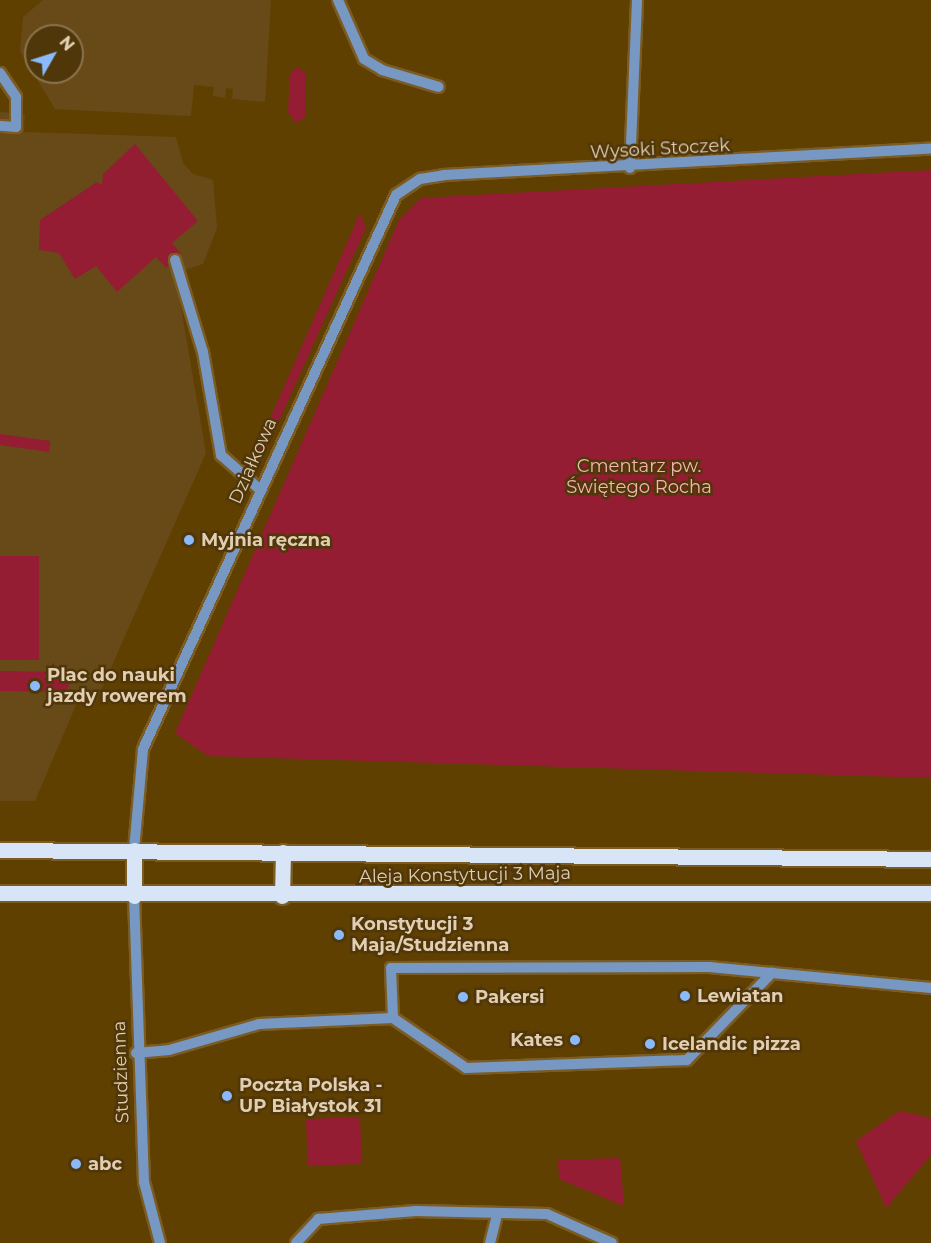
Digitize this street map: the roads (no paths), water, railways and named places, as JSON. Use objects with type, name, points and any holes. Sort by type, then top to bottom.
[{"type":"main road","name":"Aleja Konstytucji 3 Maja","points":[[0,850],[931,859]]},
{"type":"main road","points":[[134,850],[134,896]]},
{"type":"main road","points":[[282,896],[284,852]]},
{"type":"main road","name":"Aleja Konstytucji 3 Maja","points":[[0,893],[134,896],[702,890],[931,893]]},
{"type":"street","points":[[338,0],[364,59],[382,70],[440,87]]},
{"type":"street","points":[[630,168],[637,0]]},
{"type":"street","points":[[0,73],[16,97],[16,127],[0,126]]},
{"type":"street","name":"Wysoki Stoczek","points":[[396,195],[420,179],[444,175],[630,168],[931,150]]},
{"type":"street","name":"Działkowa","points":[[134,850],[143,749],[258,488],[396,195]]},
{"type":"street","points":[[176,260],[203,352],[220,455],[258,488]]},
{"type":"street","name":"Studzienna","points":[[134,896],[136,1053],[144,1182],[160,1243]]},
{"type":"street","points":[[393,1018],[392,968],[709,967],[931,988]]},
{"type":"street","points":[[136,1053],[169,1050],[259,1024],[393,1018],[466,1068],[687,1060],[772,974]]},
{"type":"street","points":[[296,1243],[318,1219],[368,1212],[547,1214],[612,1243]]},
{"type":"street","points":[[490,1243],[497,1215]]},
{"type":"place","name":"Myjnia ręczna","points":[[189,540]]},
{"type":"place","name":"Plac do nauki jazdy rowerem","points":[[35,686]]},
{"type":"place","name":"Konstytucji 3 Maja/Studzienna","points":[[339,935]]},
{"type":"place","name":"Lewiatan","points":[[685,996]]},
{"type":"place","name":"Pakersi","points":[[463,997]]},
{"type":"place","name":"Kates","points":[[575,1040]]},
{"type":"place","name":"Icelandic pizza","points":[[650,1044]]},
{"type":"place","name":"Poczta Polska - UP Białystok 31","points":[[227,1096]]},
{"type":"place","name":"abc","points":[[76,1164]]},
{"type":"park label","name":"Cmentarz pw. Świętego Rocha","points":[[639,477]]}]
